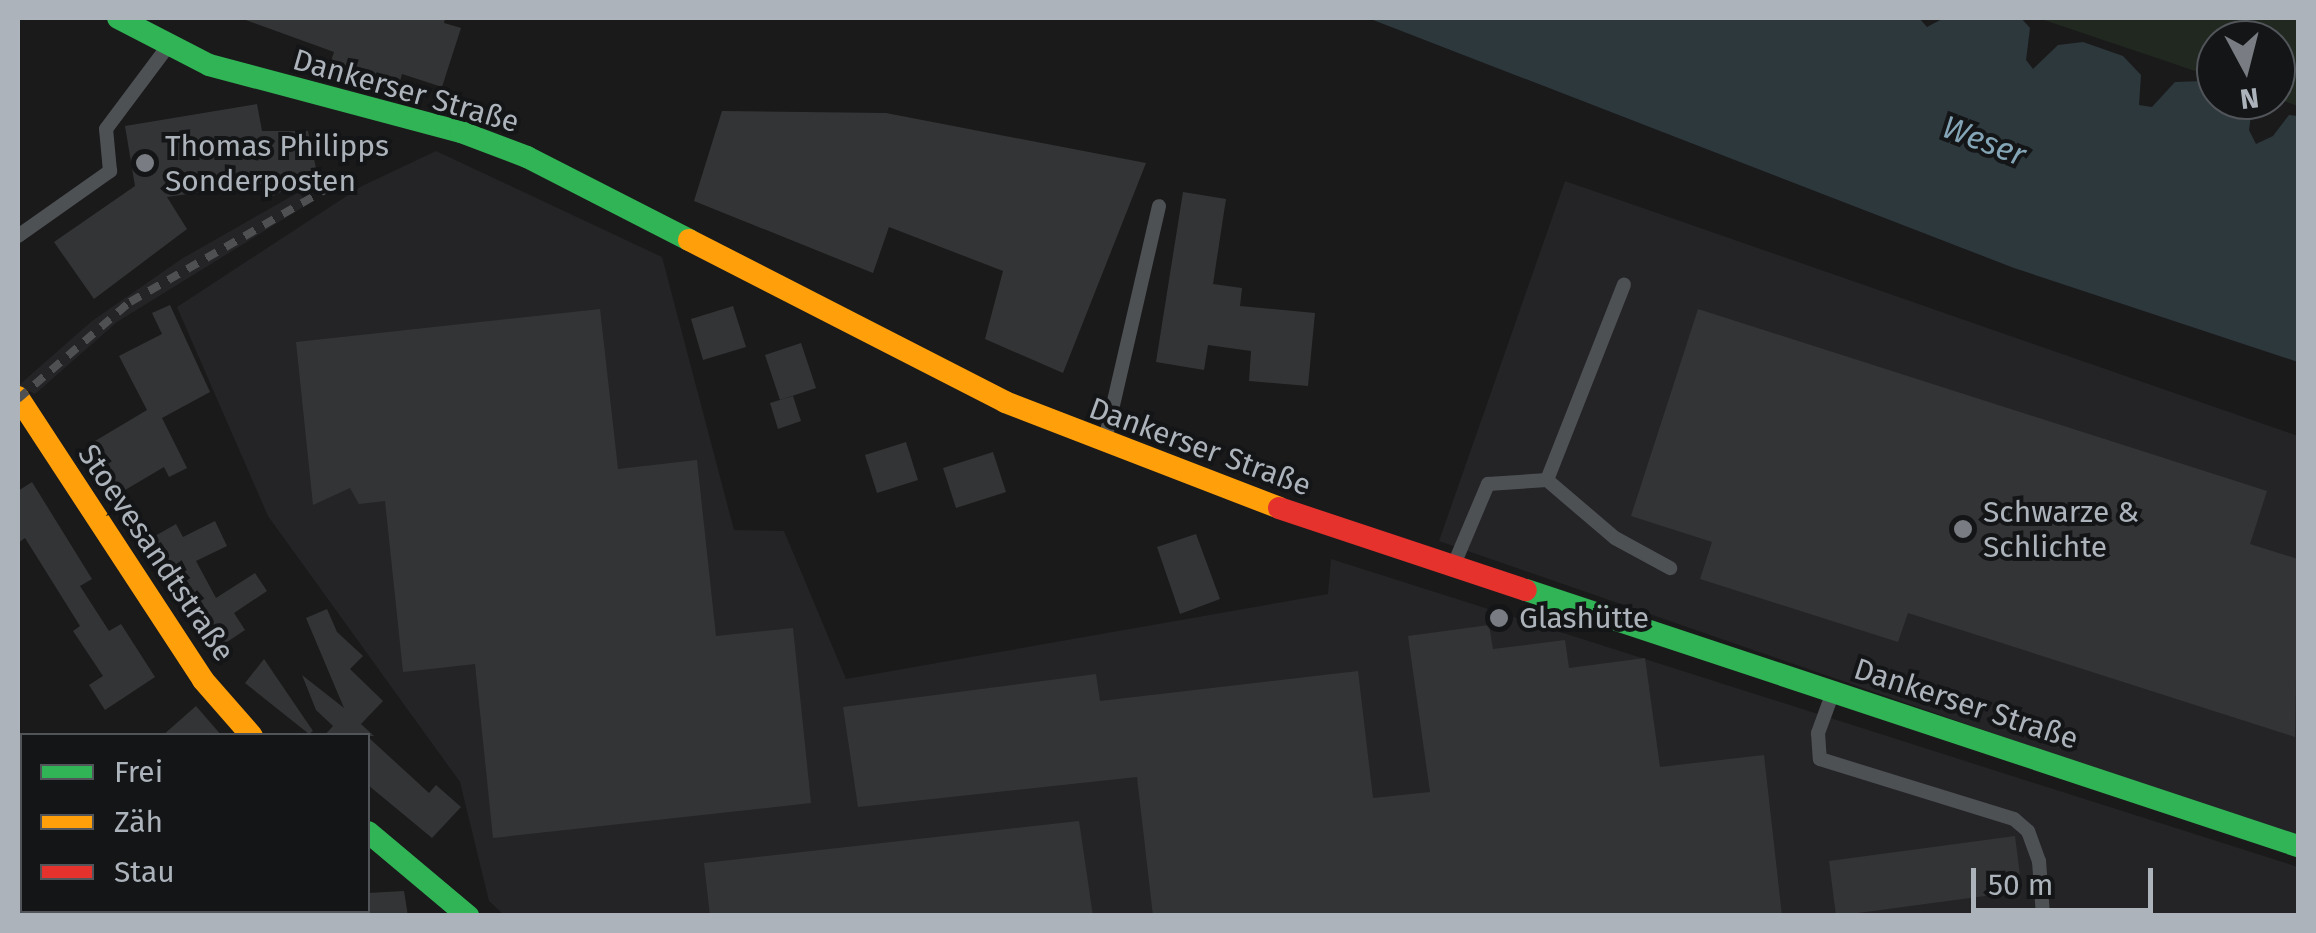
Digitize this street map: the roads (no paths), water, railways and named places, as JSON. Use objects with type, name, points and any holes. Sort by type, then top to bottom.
[{"type":"main road","name":"Dankerser Straße","points":[[118,18],[167,48],[527,157],[1005,402],[1104,446],[1453,567],[2298,846]]},
{"type":"main road","name":"Stoevesandtstraße","points":[[18,397],[203,680],[249,733]]},
{"type":"main road","points":[[370,838],[468,916]]},
{"type":"lane","points":[[18,236],[110,171],[106,128],[167,48]]},
{"type":"lane","points":[[1104,446],[1159,206]]},
{"type":"lane","points":[[1547,480],[1624,285]]},
{"type":"lane","points":[[1453,567],[1488,484],[1547,480],[1615,538],[1670,568]]},
{"type":"lane","points":[[1833,692],[1818,733],[1820,759],[2014,818],[2028,831],[2038,861],[2043,916]]},
{"type":"water","name":"Weser","points":[[1368,18],[1919,18],[1927,27],[1944,18],[2021,18],[2030,28],[2026,60],[2033,69],[2058,45],[2083,42],[2123,56],[2141,75],[2139,105],[2152,107],[2175,82],[2196,81],[2196,120],[2250,120],[2249,130],[2256,144],[2273,136],[2285,120],[2296,120],[2298,116],[2298,362],[2014,268]]},
{"type":"railway","points":[[18,399],[130,302],[358,171]]},
{"type":"place","name":"Thomas Philipps Sonderposten","points":[[145,163]]},
{"type":"place","name":"Schwarze & Schlichte","points":[[1963,529]]},
{"type":"place","name":"Glashütte","points":[[1499,618]]}]
